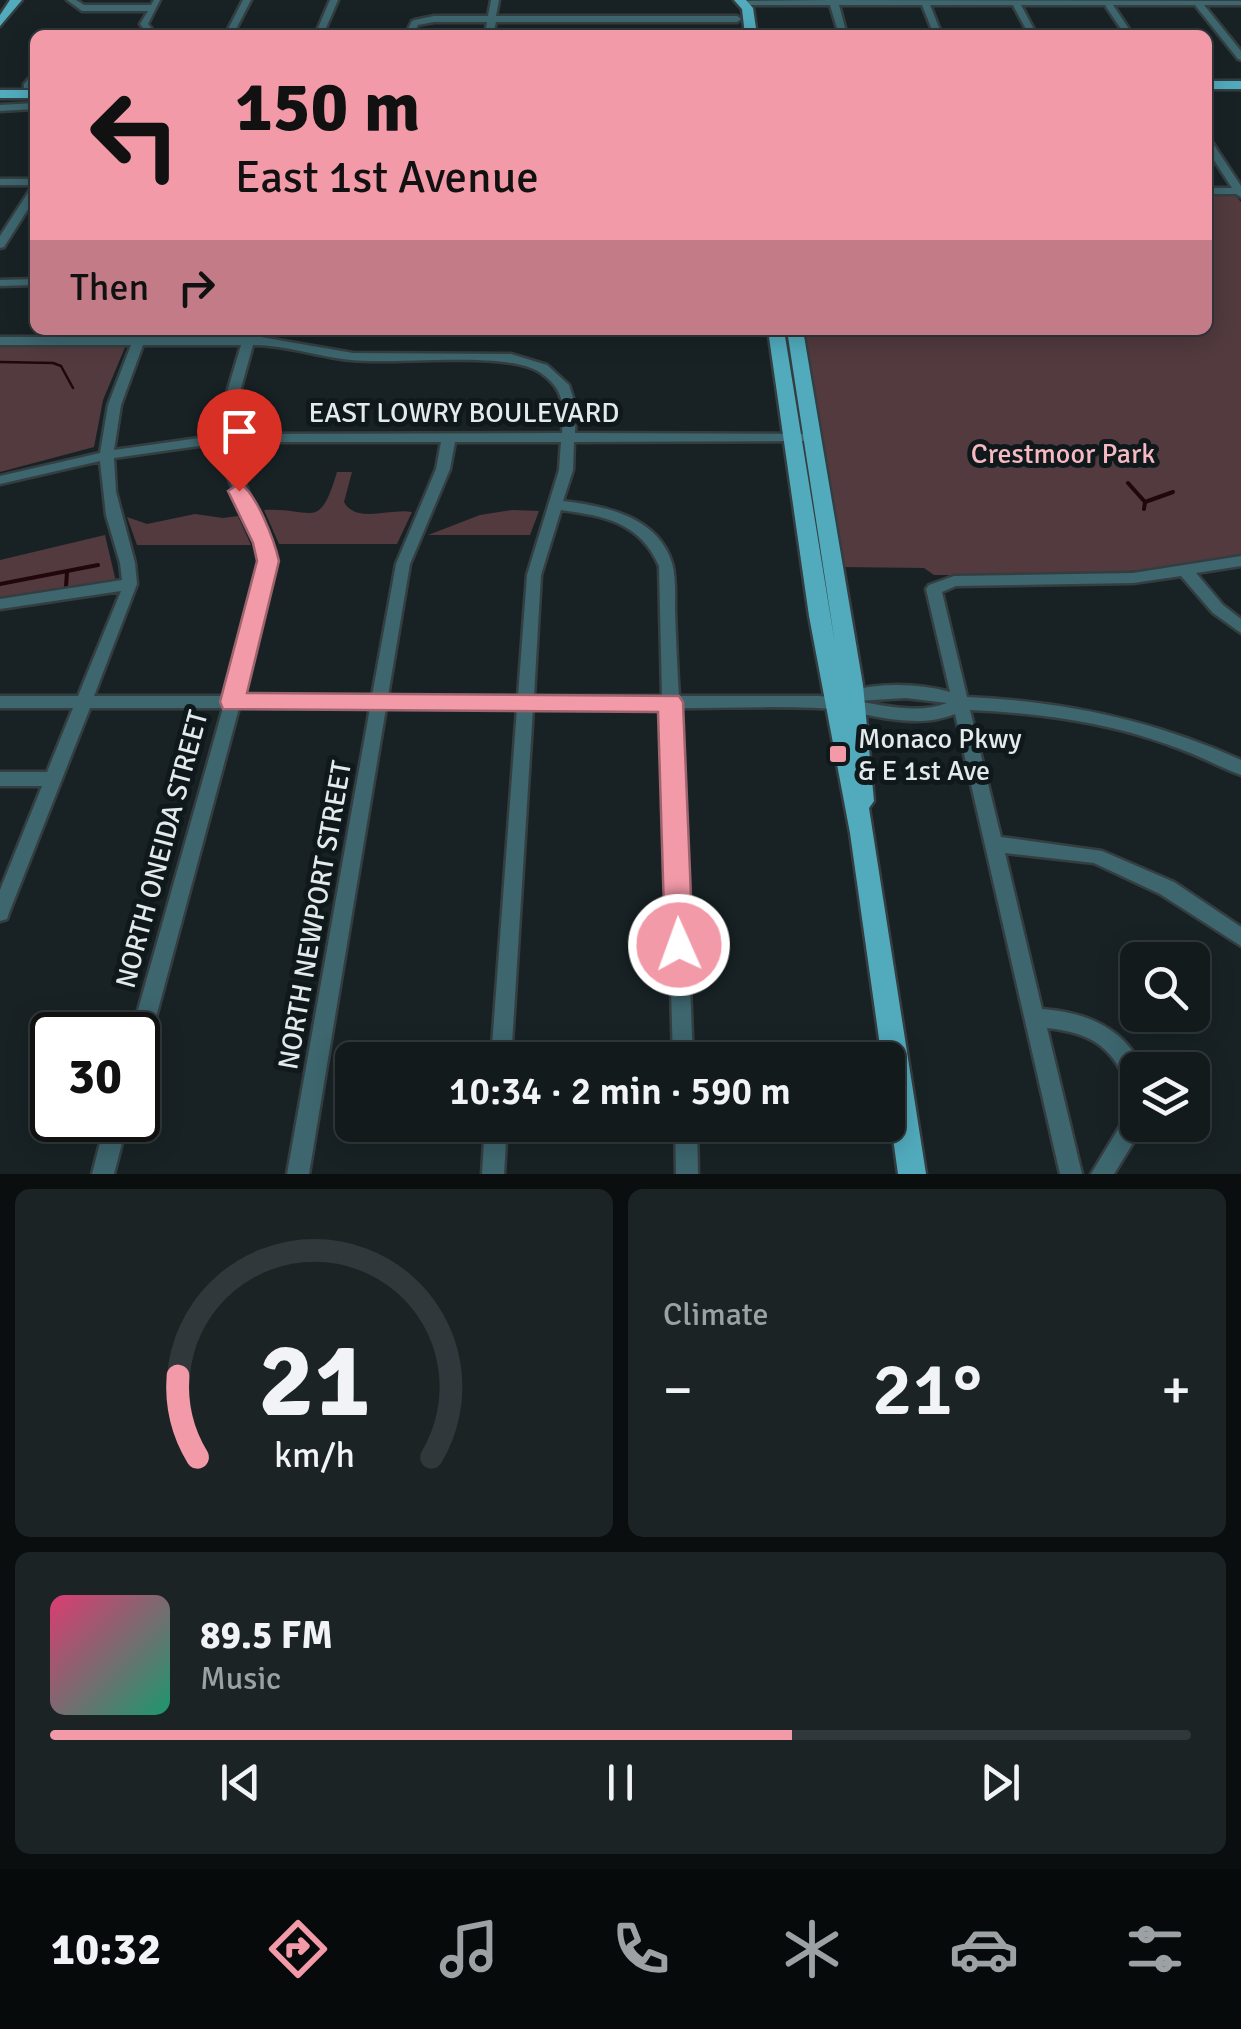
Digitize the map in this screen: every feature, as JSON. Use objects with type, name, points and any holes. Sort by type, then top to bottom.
[{"type":"main road","points":[[0,13],[15,1]]},
{"type":"main road","points":[[0,23],[15,1]]},
{"type":"main road","points":[[739,30],[736,8],[741,2],[747,8],[751,30]]},
{"type":"main road","points":[[0,90],[30,85]]},
{"type":"main road","points":[[1212,85],[1241,85]]},
{"type":"main road","points":[[1212,94],[1241,94]]},
{"type":"main road","points":[[777,335],[790,437],[862,777],[862,833],[912,1174]]},
{"type":"main road","points":[[790,335],[798,350]]},
{"type":"main road","points":[[796,335],[848,702]]},
{"type":"street","points":[[71,0],[82,8],[156,4]]},
{"type":"street","points":[[231,30],[246,0]]},
{"type":"street","points":[[321,30],[334,0]]},
{"type":"street","points":[[491,30],[496,0]]},
{"type":"street","points":[[1015,1],[1030,30]]},
{"type":"street","points":[[1106,1],[1126,30]]},
{"type":"street","points":[[1196,1],[1241,57]]},
{"type":"street","points":[[741,2],[1241,2]]},
{"type":"street","points":[[834,2],[842,30]]},
{"type":"street","points":[[924,2],[936,30]]},
{"type":"street","points":[[149,30],[144,24],[156,4]]},
{"type":"street","points":[[606,18],[606,30]]},
{"type":"street","points":[[411,30],[413,24],[422,20],[737,18]]},
{"type":"street","points":[[0,108],[30,106]]},
{"type":"street","points":[[1212,150],[1240,192]]},
{"type":"street","points":[[0,182],[30,182]]},
{"type":"street","points":[[1212,191],[1240,192]]},
{"type":"street","points":[[0,245],[30,198]]},
{"type":"street","points":[[0,283],[30,282]]},
{"type":"street","points":[[0,341],[248,341],[284,343],[353,358],[494,357],[528,362],[556,377],[565,388],[570,407],[566,470],[535,565],[502,1042]]},
{"type":"street","points":[[0,913],[130,584],[107,487],[105,455],[112,403],[138,341]]},
{"type":"street","name":"NORTH ONEIDA STREET","points":[[148,1012],[268,561],[264,543],[234,480],[227,438],[233,386],[248,341]]},
{"type":"street","name":"NORTH NEWPORT STREET","points":[[298,1174],[405,557],[443,469],[449,436]]},
{"type":"street","name":"EAST LOWRY BOULEVARD","points":[[0,480],[105,455],[227,438],[812,437]]},
{"type":"street","points":[[554,505],[626,520],[645,532],[660,551],[666,572],[682,1042]]},
{"type":"street","points":[[1071,1174],[934,589],[954,581],[1094,580],[1186,572],[1241,560]]},
{"type":"street","points":[[1186,572],[1218,609],[1241,627]]},
{"type":"street","points":[[0,604],[130,584]]},
{"type":"street","points":[[0,702],[848,702],[942,712],[961,703],[1023,705],[1098,718],[1160,735],[1241,768]]},
{"type":"street","points":[[0,779],[50,779]]},
{"type":"street","points":[[994,844],[1096,856],[1167,888],[1241,937]]},
{"type":"street","points":[[1033,1018],[1062,1018],[1104,1033],[1120,1052]]},
{"type":"street","points":[[103,1174],[112,1142]]},
{"type":"street","points":[[493,1174],[495,1142]]},
{"type":"street","points":[[686,1142],[687,1174]]},
{"type":"street","points":[[1102,1174],[1122,1142]]},
{"type":"green space","name":"Crestmoor Park","points":[[1212,194],[1234,194],[1241,202],[1241,554],[1165,567],[1088,574],[934,575],[924,568],[840,567],[805,335],[1212,335]]},
{"type":"green space","points":[[0,345],[126,345],[103,400],[94,447],[0,472]]},
{"type":"green space","points":[[337,472],[352,472],[344,502],[349,509],[365,514],[412,512],[397,544],[279,544],[264,510],[319,510]]},
{"type":"green space","points":[[539,511],[530,535],[428,535],[480,515]]},
{"type":"green space","points":[[195,514],[238,516],[251,545],[137,545],[127,517],[147,524]]},
{"type":"green space","points":[[105,535],[116,582],[0,600],[0,560]]},
{"type":"waterway","points":[[0,362],[53,363],[61,366],[73,388]]},
{"type":"waterway","points":[[1128,483],[1145,502]]},
{"type":"waterway","points":[[1145,502],[1173,492]]},
{"type":"waterway","points":[[1144,509],[1145,502]]},
{"type":"waterway","points":[[0,584],[98,565]]},
{"type":"waterway","points":[[66,587],[67,572]]},
{"type":"place","name":"Monaco Pkwy & E 1st Ave","points":[[838,754]]},
{"type":"route","points":[[239,491],[264,543],[268,561],[232,702],[670,702],[679,945]]}]
